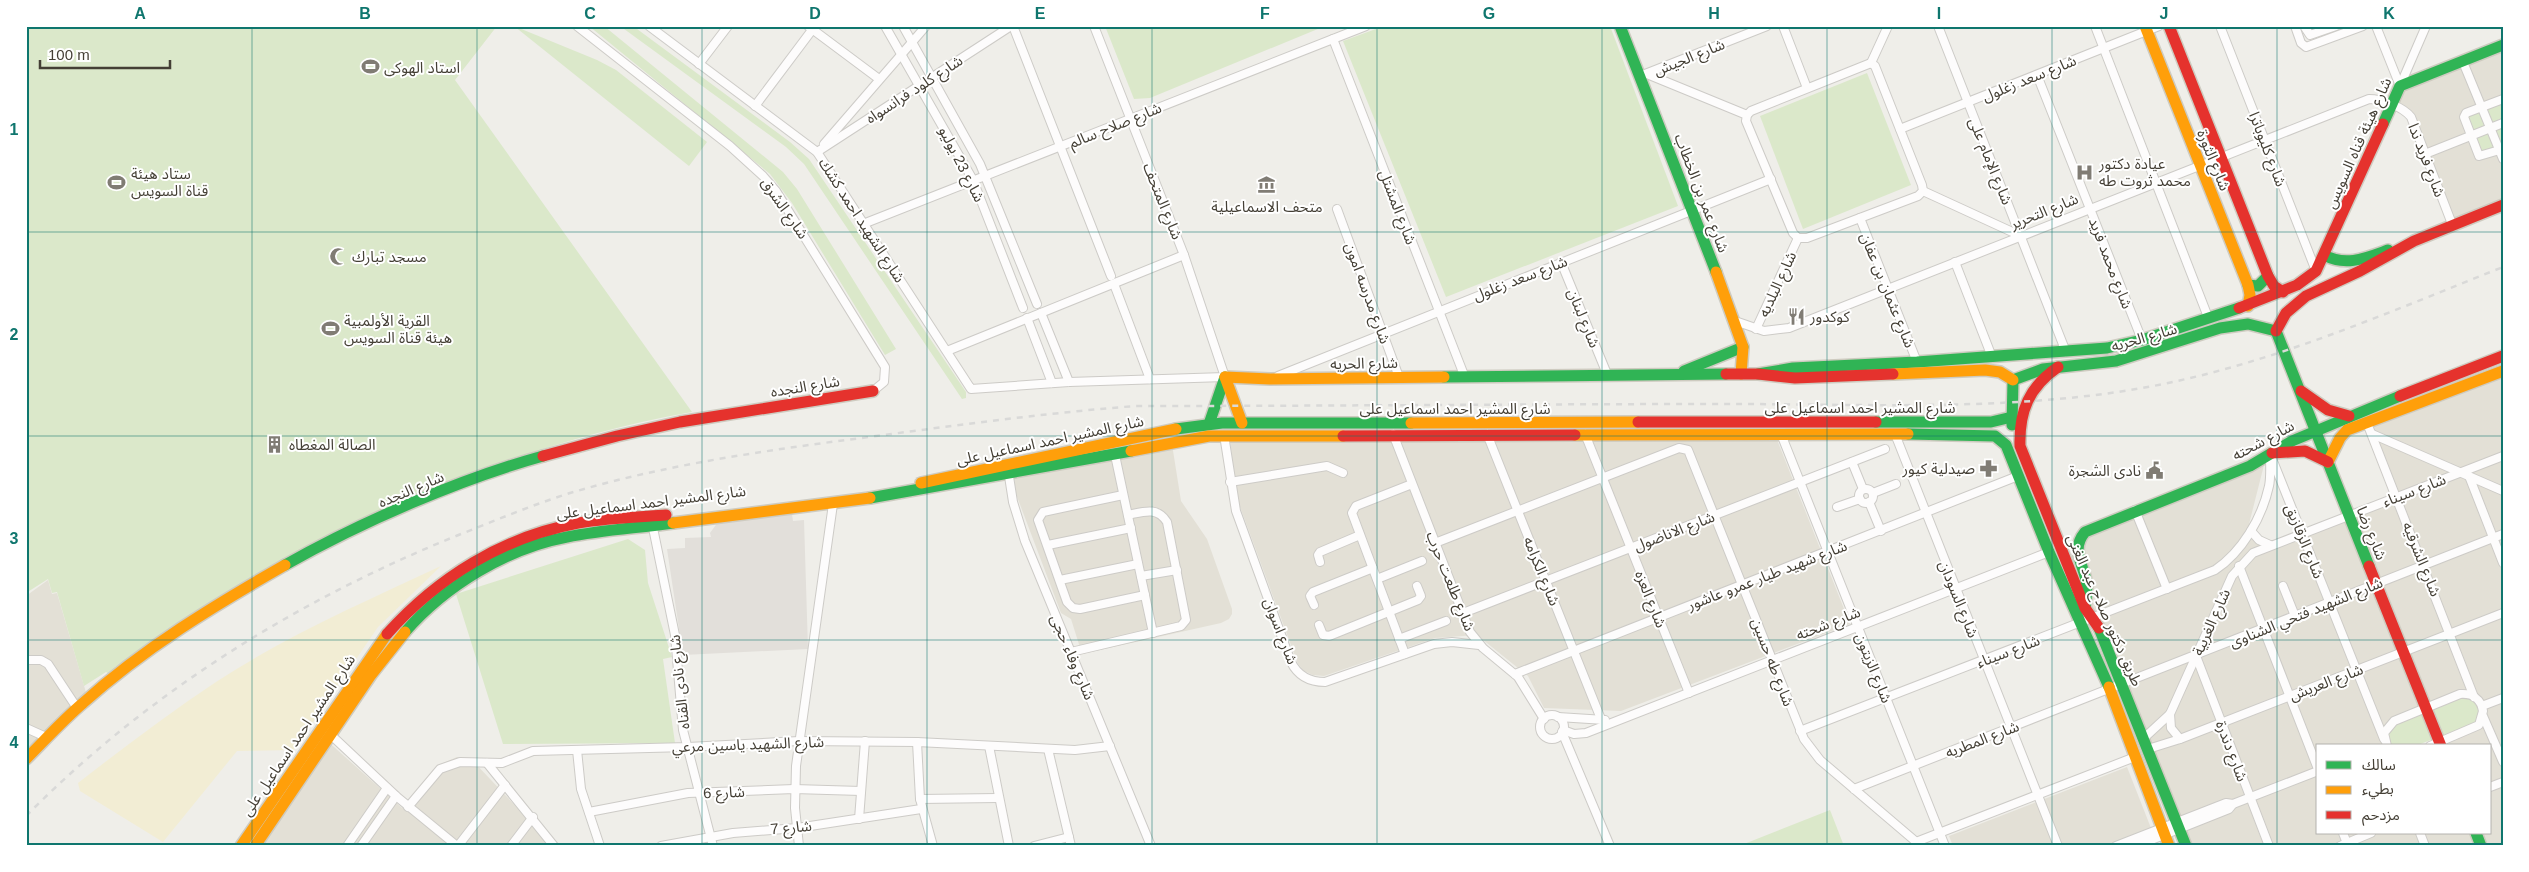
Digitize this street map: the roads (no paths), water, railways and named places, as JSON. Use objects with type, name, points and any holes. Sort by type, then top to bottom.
[{"type":"main road","name":"شارع عمر بن الخطاب","points":[[1620,26],[1643,75],[1735,321],[1743,347],[1741,374]]},
{"type":"main road","name":"شارع الثورة","points":[[2169,26],[2268,276],[2274,286],[2283,292]]},
{"type":"main road","name":"شارع الثورة","points":[[2146,29],[2248,285],[2250,295],[2248,306]]},
{"type":"main road","points":[[2400,86],[2503,45]]},
{"type":"main road","name":"شارع هيئة قناه السويس","points":[[2316,271],[2400,86]]},
{"type":"main road","points":[[2276,331],[2286,313],[2301,300],[2367,268],[2414,241],[2452,224],[2503,205]]},
{"type":"main road","points":[[2324,255],[2339,262],[2350,262],[2414,241]]},
{"type":"main road","name":"شارع الحريه","points":[[1758,374],[1793,368],[1917,362],[2107,348],[2142,340],[2208,317],[2248,306],[2305,281],[2316,271]]},
{"type":"main road","points":[[2248,285],[2258,286],[2268,276]]},
{"type":"main road","points":[[2225,313],[2228,326]]},
{"type":"main road","name":"شارع الحريه","points":[[1225,377],[1270,379],[1607,374],[1758,374],[1795,378],[1993,370],[2013,380],[2029,372],[2120,361],[2175,345],[2228,326],[2254,324],[2276,331]]},
{"type":"main road","points":[[2170,331],[2175,345]]},
{"type":"main road","name":"شارع رضا","points":[[2276,331],[2426,708],[2437,744]]},
{"type":"main road","points":[[1678,374],[1743,347]]},
{"type":"main road","name":"شارع شحته","points":[[2085,608],[2087,585],[2076,555],[2078,540],[2089,530],[2135,510],[2250,466],[2292,441],[2316,430],[2503,356]]},
{"type":"main road","name":"طريق دكتور صلاح عبد الغنى","points":[[2058,367],[2036,384],[2026,399],[2020,417],[2020,446],[2085,608],[2100,630],[2186,846]]},
{"type":"main road","points":[[2271,454],[2305,451],[2322,461],[2328,462],[2332,458],[2338,439],[2347,430],[2503,370]]},
{"type":"main road","points":[[1225,377],[1231,388],[1234,405],[1242,423]]},
{"type":"main road","points":[[1209,424],[1225,377]]},
{"type":"main road","points":[[2013,380],[2012,417],[2014,435],[2020,446]]},
{"type":"main road","name":"شارع النجده","points":[[26,759],[77,708],[114,677],[169,637],[254,583],[343,536],[446,490],[531,460],[618,435],[715,416],[873,390]]},
{"type":"main road","points":[[2300,390],[2322,407],[2346,418],[2347,430]]},
{"type":"main road","name":"شارع المشير احمد اسماعيل على","points":[[784,506],[833,504],[916,488],[1008,470],[1170,430],[1209,424],[1991,422],[2012,417]]},
{"type":"main road","name":"شارع المشير احمد اسماعيل على","points":[[1008,470],[1115,455],[1185,439],[1224,436],[1488,434],[1895,434],[1990,436]]},
{"type":"main road","name":"طريق دكتور صلاح عبد الغنى","points":[[1990,436],[1998,437],[2004,442],[2049,552],[2110,690],[2169,846]]},
{"type":"main road","name":"شارع المشير احمد اسماعيل على","points":[[241,846],[369,657],[396,623],[423,597],[455,572],[508,543],[566,525],[695,516],[916,488]]},
{"type":"main road","name":"شارع المشير احمد اسماعيل على","points":[[255,846],[379,664],[406,630],[454,587],[508,556],[566,536],[652,520]]},
{"type":"main road","points":[[396,623],[406,630]]},
{"type":"main road","points":[[2476,834],[2481,846]]},
{"type":"street","name":"شارع الشرق","points":[[577,26],[730,146],[763,176],[776,191],[885,367],[884,382],[873,390]]},
{"type":"street","name":"شارع الشهيد احمد كشك","points":[[648,26],[817,152],[971,389]]},
{"type":"street","points":[[699,64],[728,26]]},
{"type":"street","name":"شارع 23 يوليو","points":[[885,26],[973,180],[1024,308]]},
{"type":"street","name":"شارع 23 يوليو","points":[[903,26],[933,77],[986,176],[1038,304]]},
{"type":"street","points":[[817,152],[926,26]]},
{"type":"street","points":[[1012,26],[1150,379]]},
{"type":"street","name":"شارع كلود فرانسواه","points":[[817,152],[1012,26]]},
{"type":"street","name":"شارع المتحف","points":[[1094,26],[1184,255],[1225,377]]},
{"type":"street","name":"شارع صلاح سالم","points":[[863,224],[1366,26]]},
{"type":"street","name":"شارع الجيش","points":[[1643,75],[1767,26]]},
{"type":"street","points":[[1783,26],[1807,88]]},
{"type":"street","points":[[1746,115],[1751,111],[1871,63],[1888,26]]},
{"type":"street","name":"شارع الإمام على","points":[[1938,26],[2066,352]]},
{"type":"street","points":[[2095,26],[2208,317]]},
{"type":"street","name":"شارع سعد زغلول","points":[[1900,130],[2104,48],[2146,29],[2159,26]]},
{"type":"street","name":"شارع كليوباترا","points":[[2220,26],[2316,271]]},
{"type":"street","points":[[2295,26],[2302,43],[2306,47],[2363,26]]},
{"type":"street","points":[[2304,26],[2310,35],[2336,26]]},
{"type":"street","points":[[2376,26],[2400,86]]},
{"type":"street","name":"شارع هيئة قناه السويس","points":[[2400,86],[2426,26]]},
{"type":"street","points":[[755,106],[812,27],[879,79]]},
{"type":"street","name":"شارع المشتل","points":[[1333,39],[1464,376]]},
{"type":"street","points":[[2463,62],[2490,128],[2501,149],[2503,158]]},
{"type":"street","points":[[1871,63],[1875,66],[1922,185],[1923,192]]},
{"type":"street","points":[[1643,75],[1746,115]]},
{"type":"street","name":"شارع محمد فريد","points":[[2037,75],[2142,340]]},
{"type":"street","points":[[2501,149],[2479,156],[2464,117],[2466,113],[2503,98]]},
{"type":"street","name":"شارع التحرير","points":[[1735,321],[1756,329],[1773,331],[1789,328],[2364,100],[2377,100],[2391,106]]},
{"type":"street","name":"شارع فريد ندا","points":[[2391,106],[2406,112],[2411,117],[2452,224]]},
{"type":"street","points":[[1746,115],[1746,121],[1793,233],[1798,238],[1807,238],[1918,196],[1923,192]]},
{"type":"street","points":[[2425,154],[2503,123]]},
{"type":"street","name":"شارع سعد زغلول","points":[[1270,379],[1439,310],[1771,180]]},
{"type":"street","points":[[1923,192],[2021,236]]},
{"type":"street","name":"شارع مدرسه امون","points":[[1337,209],[1399,377]]},
{"type":"street","name":"شارع عثمان بن عفان","points":[[1860,218],[1917,362]]},
{"type":"street","name":"شارع البلديه","points":[[1756,329],[1798,238]]},
{"type":"street","points":[[1001,248],[1014,244]]},
{"type":"street","points":[[947,350],[1041,313],[1112,280],[1184,255]]},
{"type":"street","name":"شارع لبنان","points":[[1561,262],[1607,374]]},
{"type":"street","points":[[1956,262],[1992,357]]},
{"type":"street","points":[[1041,313],[1069,382]]},
{"type":"street","points":[[1027,318],[1052,383]]},
{"type":"street","name":"شارع الحريه","points":[[971,389],[981,390],[1069,382],[1225,377]]},
{"type":"street","name":"شارع الكرامه","points":[[1484,422],[1601,719]]},
{"type":"street","name":"شارع العزه","points":[[1580,422],[1689,693]]},
{"type":"street","name":"شارع طلعت حرب","points":[[1388,423],[1470,632],[1479,645],[1515,674],[1544,718]]},
{"type":"street","name":"شارع الشرقيه","points":[[2367,423],[2474,696],[2482,706]]},
{"type":"street","name":"شارع الزيتون","points":[[1781,434],[1944,846]]},
{"type":"street","name":"شارع السودان","points":[[1895,434],[2058,846]]},
{"type":"street","points":[[2372,434],[2503,491]]},
{"type":"street","name":"شارع اسوان","points":[[1224,436],[1230,482],[1241,525],[1291,662],[1298,674],[1311,681],[1325,682],[1443,642],[1479,645]]},
{"type":"street","name":"شارع طه حسين","points":[[1602,478],[1676,449],[1686,448],[1691,453],[1800,731],[1820,760],[1918,844]]},
{"type":"street","name":"شارع الاناضول","points":[[1463,613],[1885,448]]},
{"type":"street","name":"شارع الغربية","points":[[2215,570],[2236,553],[2251,531],[2270,485],[2271,454]]},
{"type":"street","name":"شارع الزقازيق","points":[[2271,454],[2357,670],[2384,744]]},
{"type":"street","points":[[1115,455],[1153,632]]},
{"type":"street","name":"شارع سيناء","points":[[2270,545],[2503,456]]},
{"type":"street","points":[[1852,462],[1863,489]]},
{"type":"street","points":[[1230,482],[1327,466],[1343,473]]},
{"type":"street","name":"شارع وفاء حجى","points":[[1008,470],[1020,528],[1151,846]]},
{"type":"street","name":"شارع شهيد طيار عمرو عاشور","points":[[1515,674],[1926,514],[2018,476]]},
{"type":"street","points":[[2469,476],[2503,563]]},
{"type":"street","points":[[1436,544],[1602,478]]},
{"type":"street","points":[[1405,654],[1352,513],[1354,508],[1412,484]]},
{"type":"street","points":[[1873,493],[1896,484]]},
{"type":"street","points":[[1863,489],[1870,490],[1873,493]]},
{"type":"street","points":[[1863,489],[1860,492],[1860,498],[1864,503],[1872,500],[1873,493]]},
{"type":"street","points":[[1124,495],[1041,513],[1038,520],[1069,604],[1078,609],[1145,595]]},
{"type":"street","points":[[1837,507],[1860,498]]},
{"type":"street","points":[[1869,502],[1881,531]]},
{"type":"street","points":[[799,846],[794,789],[833,504]]},
{"type":"street","points":[[1071,652],[1181,626],[1186,620],[1168,525],[1162,515],[1151,510],[1128,515]]},
{"type":"street","points":[[2135,510],[2167,589]]},
{"type":"street","name":"شارع نادى القناه","points":[[652,520],[675,635],[680,714],[713,846]]},
{"type":"street","points":[[1048,545],[1131,528]]},
{"type":"street","points":[[2251,531],[2259,540],[2270,545]]},
{"type":"street","name":"شارع الشهيد فتحي الشناوى","points":[[2110,690],[2503,534]]},
{"type":"street","points":[[1320,562],[1318,555],[1320,552],[1360,535]]},
{"type":"street","name":"شارع الغربية","points":[[2144,738],[2170,714],[2229,581],[2239,566],[2253,553],[2270,545]]},
{"type":"street","name":"شارع شحته","points":[[1562,731],[1582,734],[2049,552]]},
{"type":"street","points":[[1377,579],[1422,561]]},
{"type":"street","points":[[1060,580],[1138,564]]},
{"type":"street","points":[[2239,566],[2316,765]]},
{"type":"street","points":[[1314,605],[1310,596],[1313,592],[1373,568]]},
{"type":"street","points":[[1141,576],[1177,570]]},
{"type":"street","points":[[2215,570],[2223,574],[2229,581]]},
{"type":"street","name":"شارع سيناء","points":[[1800,731],[2215,570]]},
{"type":"street","points":[[1319,625],[1324,635],[1328,636],[1420,600],[1421,596],[1418,586]]},
{"type":"street","points":[[2283,586],[2296,616]]},
{"type":"street","name":"شارع العريش","points":[[2148,749],[2180,739],[2503,613]]},
{"type":"street","points":[[1400,639],[1446,621]]},
{"type":"street","name":"شارع دندرة","points":[[2196,656],[2269,846]]},
{"type":"street","points":[[26,660],[41,660],[48,664],[77,708]]},
{"type":"street","name":"شارع المطريه","points":[[1854,789],[2110,690]]},
{"type":"street","points":[[2384,744],[2390,724],[2460,694],[2474,696]]},
{"type":"street","points":[[2503,698],[2482,706],[2483,716],[2503,762]]},
{"type":"street","points":[[2170,714],[2171,728],[2180,739]]},
{"type":"street","points":[[1562,731],[1554,738],[1544,736],[1540,725],[1544,718],[1549,716],[1558,717],[1563,723],[1562,731],[1610,846]]},
{"type":"street","points":[[2437,744],[2475,728],[2483,716]]},
{"type":"street","name":"شارع شحته","points":[[1558,717],[1617,720]]},
{"type":"street","points":[[26,728],[46,737]]},
{"type":"street","points":[[331,735],[408,807],[457,846],[505,785]]},
{"type":"street","name":"شارع الشهيد ياسين مرعي","points":[[408,807],[440,769],[460,762],[507,762],[534,751],[688,747],[800,741],[917,742],[1075,750],[1110,746]]},
{"type":"street","points":[[859,819],[866,741]]},
{"type":"street","points":[[917,742],[920,799],[933,846]]},
{"type":"street","points":[[988,746],[1009,846]]},
{"type":"street","points":[[1048,749],[1071,846]]},
{"type":"street","points":[[577,750],[579,779],[600,846]]},
{"type":"street","points":[[1918,844],[1939,832],[2135,757]]},
{"type":"street","points":[[487,763],[533,817],[554,846]]},
{"type":"street","points":[[2116,846],[2163,831],[2226,803],[2233,804],[2316,771]]},
{"type":"street","points":[[348,845],[387,788]]},
{"type":"street","name":"شارع 6","points":[[589,812],[700,792],[794,789],[862,791]]},
{"type":"street","points":[[361,846],[396,796]]},
{"type":"street","points":[[920,799],[998,798]]},
{"type":"street","name":"شارع 7","points":[[665,845],[710,836],[796,828],[922,809]]},
{"type":"street","points":[[511,846],[533,817]]},
{"type":"street","points":[[2136,846],[2163,831]]},
{"type":"street","points":[[2345,845],[2369,834]]},
{"type":"street","points":[[2420,834],[2425,846]]},
{"type":"street","points":[[1034,846],[1069,837]]},
{"type":"railway","points":[[26,816],[73,771],[123,729],[174,690],[282,620],[397,562],[513,513],[570,493],[644,474],[719,459],[831,442],[1068,412],[1135,406],[1942,405],[2049,400],[2153,386],[2243,364],[2331,335],[2503,267]]},
{"type":"place","name":"استاد الهوكى","points":[[370,67]]},
{"type":"place","name":"عيادة دكتور محمد ثروت طه","points":[[2085,172]]},
{"type":"place","name":"ستاد هيئة قناة السويس","points":[[117,182]]},
{"type":"place","name":"متحف الاسماعيلية","points":[[1267,185]]},
{"type":"place","name":"مسجد تبارك","points":[[338,256]]},
{"type":"place","name":"كوكدور","points":[[1796,316]]},
{"type":"place","name":"القرية الأولمبية هيئة قناة السويس","points":[[330,329]]},
{"type":"place","name":"الصالة المغطاه","points":[[275,444]]},
{"type":"place","name":"صيدلية كيور","points":[[1989,468]]},
{"type":"place","name":"نادى الشجرة","points":[[2155,470]]}]
